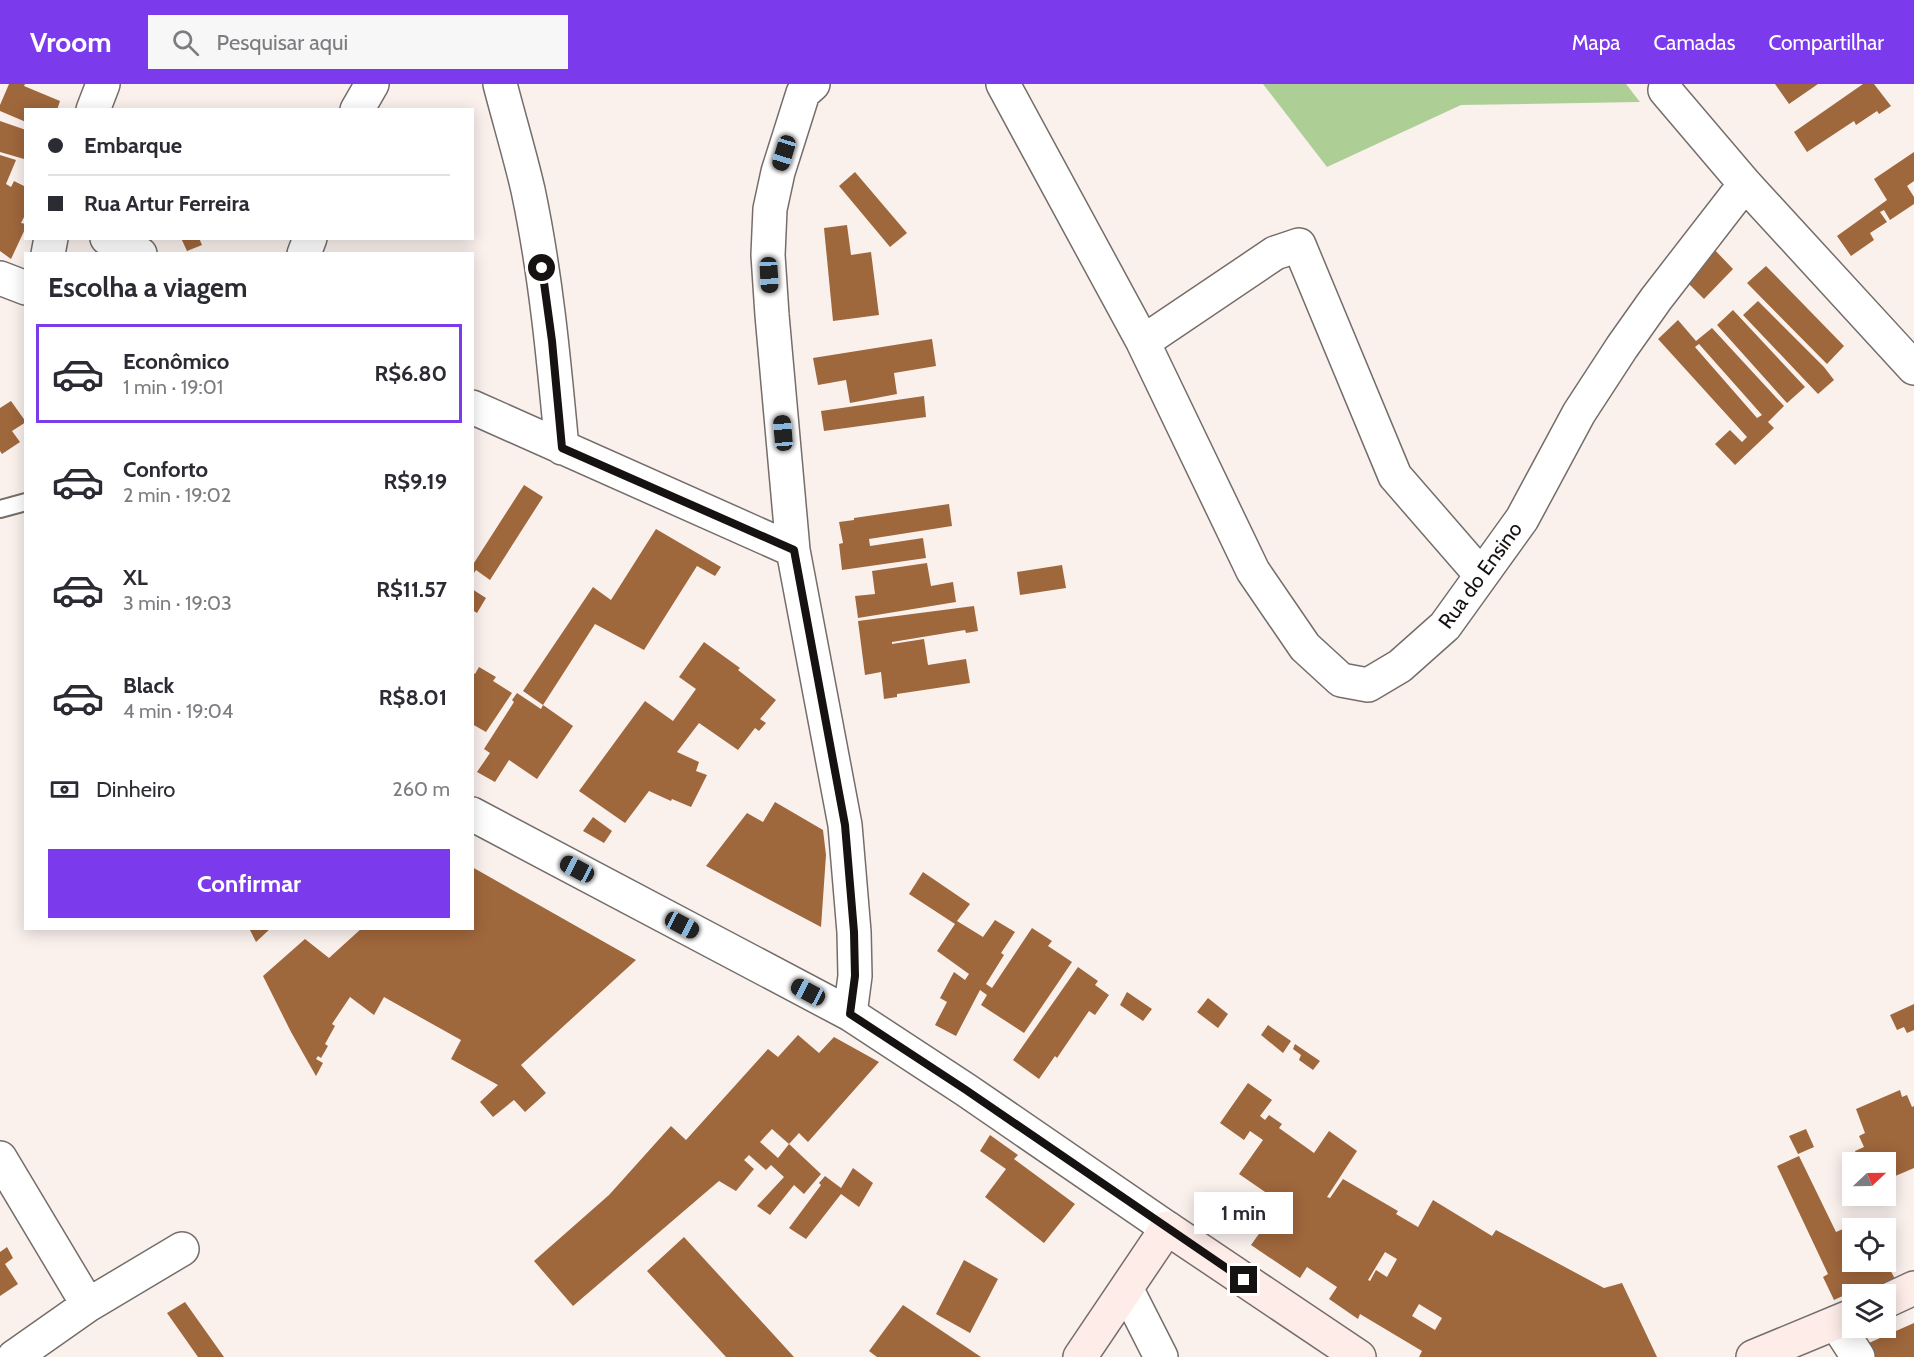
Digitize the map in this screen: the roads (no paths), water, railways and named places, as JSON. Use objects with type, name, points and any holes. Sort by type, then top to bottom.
[{"type":"street","points":[[94,108],[103,84]]},
{"type":"street","points":[[358,108],[372,84]]},
{"type":"street","points":[[500,84],[528,190],[542,268],[552,341],[562,448]]},
{"type":"street","points":[[813,84],[803,93],[778,172],[770,209],[768,255],[794,550],[845,825],[854,932],[855,976],[850,1014]]},
{"type":"street","name":"Rua do Ensino","points":[[1003,84],[1143,342],[1253,571],[1305,647],[1341,680],[1368,685],[1400,666],[1445,626],[1522,519],[1580,413],[1622,347],[1656,299],[1746,184]]},
{"type":"street","points":[[1665,90],[1746,184],[1914,368]]},
{"type":"street","points":[[111,240],[136,252]]},
{"type":"street","points":[[1143,342],[1275,253],[1299,246],[1395,476],[1481,576]]},
{"type":"street","points":[[0,278],[24,287]]},
{"type":"street","points":[[474,408],[794,550]]},
{"type":"street","points":[[474,815],[850,1014],[1359,1357]]},
{"type":"street","points":[[2,1165],[88,1305]]},
{"type":"street","points":[[1080,1357],[1167,1228]]},
{"type":"street","points":[[14,1357],[88,1305],[182,1249]]},
{"type":"street","points":[[1896,1296],[1914,1288]]},
{"type":"street","points":[[1127,1290],[1161,1357]]},
{"type":"street","points":[[1753,1357],[1842,1321]]},
{"type":"street","points":[[1851,1338],[1858,1357]]},
{"type":"lane","points":[[0,509],[24,503]]}]
